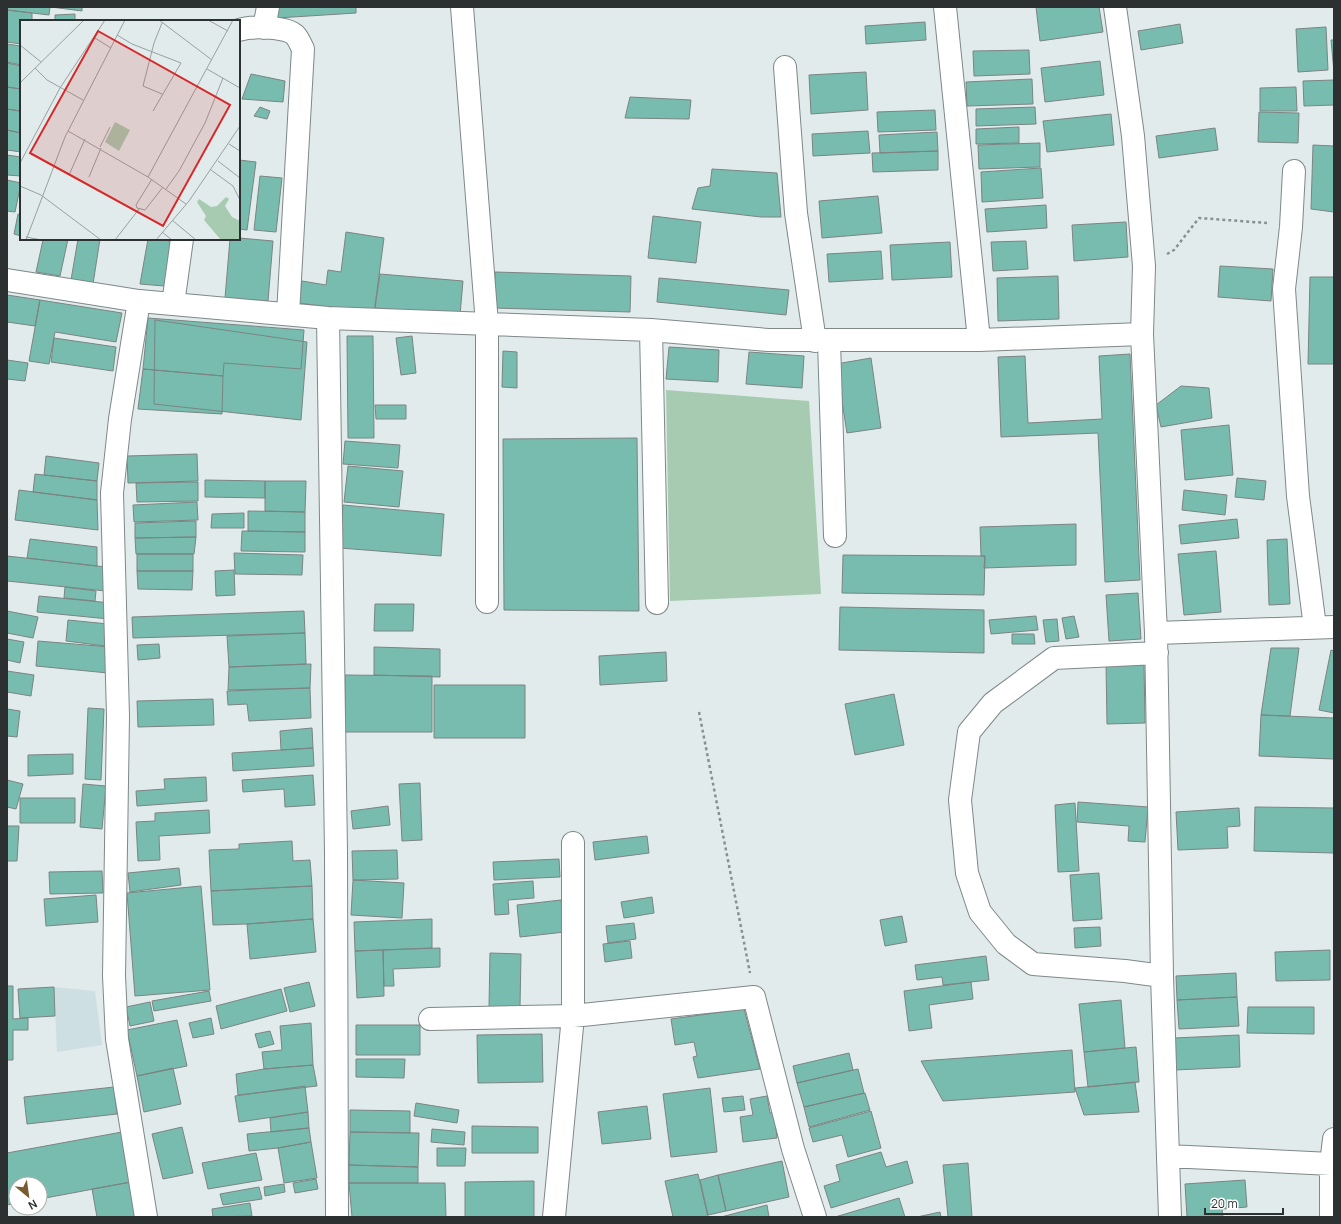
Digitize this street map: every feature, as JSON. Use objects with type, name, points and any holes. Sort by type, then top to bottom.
[{"type":"street","points":[[264,28],[268,7]]},
{"type":"street","points":[[462,7],[487,324],[487,602]]},
{"type":"street","points":[[945,7],[979,340]]},
{"type":"street","points":[[1115,7],[1133,136],[1144,266],[1142,334],[1156,643],[1162,976],[1170,1217]]},
{"type":"street","points":[[240,30],[245,28],[280,29],[295,35],[303,49],[288,314]]},
{"type":"street","points":[[784,68],[796,213],[822,341],[835,536]]},
{"type":"street","points":[[1162,976],[1125,971],[1033,964],[1006,944],[980,912],[967,873],[960,800],[969,732],[994,703],[1054,658],[1156,643],[1325,627],[1298,496],[1284,304],[1284,289],[1291,228],[1294,171]]},
{"type":"street","points":[[173,304],[182,240]]},
{"type":"street","points":[[7,280],[139,301],[328,318],[651,330],[768,340],[979,340],[1142,334]]},
{"type":"street","points":[[139,301],[120,419],[112,493],[118,716],[114,976],[117,1039],[146,1217]]},
{"type":"street","points":[[328,318],[336,852],[337,1217]]},
{"type":"street","points":[[651,330],[656,603]]},
{"type":"street","points":[[554,1217],[573,1016],[573,843]]},
{"type":"street","points":[[430,1019],[573,1016],[754,997],[793,1149],[815,1217]]},
{"type":"street","points":[[1331,1217],[1334,1140]]},
{"type":"street","points":[[1168,1156],[1332,1164]]},
{"type":"path","points":[[1144,266],[1174,250],[1199,218],[1282,225],[1291,228]]},
{"type":"path","points":[[699,712],[754,997]]},
{"type":"shaded area","points":[[54,987],[95,991],[102,1045],[57,1052]]},
{"type":"green space","points":[[666,390],[809,401],[821,594],[670,601]]},
{"type":"building","points":[[7,7],[50,7],[49,15],[7,10]]},
{"type":"building","points":[[51,7],[82,7],[82,11]]},
{"type":"building","points":[[277,7],[356,7],[356,13],[277,18]]},
{"type":"building","points":[[1036,7],[1099,7],[1103,32],[1040,41]]},
{"type":"building","points":[[7,10],[32,13],[32,20],[20,20],[20,44],[7,42]]},
{"type":"building","points":[[75,14],[75,20],[55,20],[55,15]]},
{"type":"building","points":[[925,22],[926,40],[866,44],[865,26]]},
{"type":"building","points":[[1180,24],[1183,43],[1141,50],[1138,31]]},
{"type":"building","points":[[1326,27],[1328,70],[1298,72],[1296,29]]},
{"type":"building","points":[[1331,40],[1334,40],[1334,72]]},
{"type":"building","points":[[7,44],[20,46],[20,65],[7,62]]},
{"type":"building","points":[[1029,50],[1030,74],[974,76],[973,51]]},
{"type":"building","points":[[1100,61],[1104,95],[1045,102],[1041,68]]},
{"type":"building","points":[[7,63],[20,66],[20,89],[7,87]]},
{"type":"building","points":[[866,72],[868,110],[811,114],[809,75]]},
{"type":"building","points":[[251,74],[285,81],[283,102],[242,99]]},
{"type":"building","points":[[1032,79],[1033,104],[967,106],[966,82]]},
{"type":"building","points":[[1334,80],[1334,105],[1304,106],[1303,81]]},
{"type":"building","points":[[7,87],[20,89],[20,111],[7,109]]},
{"type":"building","points":[[1296,87],[1297,111],[1260,111],[1260,88]]},
{"type":"building","points":[[630,97],[691,100],[689,119],[625,118]]},
{"type":"building","points":[[260,107],[270,111],[267,119],[254,116]]},
{"type":"building","points":[[1035,107],[1036,124],[976,126],[976,109]]},
{"type":"building","points":[[7,109],[20,111],[20,133],[7,130]]},
{"type":"building","points":[[935,110],[936,130],[878,132],[877,112]]},
{"type":"building","points":[[1259,112],[1299,113],[1298,143],[1258,142]]},
{"type":"building","points":[[1111,114],[1114,145],[1047,152],[1043,121]]},
{"type":"building","points":[[1019,127],[1019,143],[976,144],[976,129]]},
{"type":"building","points":[[1215,128],[1218,150],[1159,158],[1156,136]]},
{"type":"building","points":[[7,130],[20,133],[20,152],[7,150]]},
{"type":"building","points":[[868,131],[870,153],[813,156],[812,134]]},
{"type":"building","points":[[937,132],[938,151],[880,153],[879,135]]},
{"type":"building","points":[[1040,143],[1040,167],[979,169],[978,145]]},
{"type":"building","points":[[1313,145],[1334,146],[1334,212],[1311,209]]},
{"type":"building","points":[[938,151],[938,170],[873,172],[872,153]]},
{"type":"building","points":[[7,155],[20,157],[20,176],[7,175]]},
{"type":"building","points":[[240,160],[256,162],[247,230],[240,229]]},
{"type":"building","points":[[1041,168],[1043,198],[982,202],[981,172]]},
{"type":"building","points":[[712,169],[777,173],[781,217],[761,217],[692,209],[698,188],[710,186]]},
{"type":"building","points":[[260,176],[282,178],[276,232],[254,230]]},
{"type":"building","points":[[7,180],[20,183],[15,212],[7,211]]},
{"type":"building","points":[[878,196],[882,233],[822,238],[819,201]]},
{"type":"building","points":[[1046,205],[1047,228],[987,232],[985,209]]},
{"type":"building","points":[[18,214],[20,215],[20,236],[14,234]]},
{"type":"building","points":[[653,216],[701,222],[696,263],[648,258]]},
{"type":"building","points":[[1126,222],[1128,257],[1074,261],[1072,225]]},
{"type":"building","points":[[346,232],[384,238],[374,313],[299,303],[302,281],[326,285],[328,270],[341,272]]},
{"type":"building","points":[[240,238],[273,241],[268,301],[225,298],[230,240],[240,240]]},
{"type":"building","points":[[43,240],[68,240],[60,276],[36,272]]},
{"type":"building","points":[[78,240],[100,240],[93,284],[71,280]]},
{"type":"building","points":[[148,240],[165,240],[172,242],[164,286],[140,284]]},
{"type":"building","points":[[1026,241],[1028,269],[993,271],[991,242]]},
{"type":"building","points":[[950,242],[952,277],[892,280],[890,245]]},
{"type":"building","points":[[881,251],[883,279],[829,282],[827,254]]},
{"type":"building","points":[[1220,266],[1273,269],[1271,301],[1218,297]]},
{"type":"building","points":[[495,272],[631,276],[630,312],[494,308]]},
{"type":"building","points":[[380,274],[463,281],[460,315],[375,308]]},
{"type":"building","points":[[1058,276],[1059,319],[998,321],[997,278]]},
{"type":"building","points":[[1310,277],[1334,277],[1334,364],[1308,364]]},
{"type":"building","points":[[659,278],[789,290],[786,315],[657,302]]},
{"type":"building","points":[[7,295],[40,300],[35,326],[7,322]]},
{"type":"building","points":[[40,300],[122,313],[116,342],[55,332],[49,364],[29,361]]},
{"type":"building","points":[[148,318],[304,330],[301,369],[224,363],[223,376],[143,369]]},
{"type":"building","points":[[155,320],[307,342],[301,420],[154,404]]},
{"type":"building","points":[[347,336],[373,336],[374,438],[348,438]]},
{"type":"building","points":[[412,336],[416,373],[401,375],[396,338]]},
{"type":"building","points":[[54,338],[116,347],[113,371],[51,362]]},
{"type":"building","points":[[669,347],[719,350],[718,382],[666,379]]},
{"type":"building","points":[[503,351],[517,352],[517,388],[502,387]]},
{"type":"building","points":[[749,352],[804,356],[802,388],[746,384]]},
{"type":"building","points":[[1130,354],[1140,580],[1105,582],[1098,433],[1001,437],[998,357],[1025,356],[1028,423],[1102,419],[1099,356]]},
{"type":"building","points":[[871,358],[881,428],[847,433],[836,364]]},
{"type":"building","points":[[7,360],[28,363],[25,381],[7,379]]},
{"type":"building","points":[[143,369],[223,376],[222,414],[138,409]]},
{"type":"building","points":[[1181,386],[1209,388],[1212,418],[1161,427],[1156,405]]},
{"type":"building","points":[[375,405],[406,405],[406,419],[376,419]]},
{"type":"building","points":[[1229,425],[1233,475],[1185,480],[1181,430]]},
{"type":"building","points":[[637,438],[639,611],[504,610],[503,439]]},
{"type":"building","points":[[345,441],[400,445],[398,468],[343,464]]},
{"type":"building","points":[[197,454],[198,481],[128,483],[127,456]]},
{"type":"building","points":[[46,456],[99,463],[97,481],[44,475]]},
{"type":"building","points":[[348,466],[403,471],[399,507],[344,502]]},
{"type":"building","points":[[35,474],[97,481],[97,500],[33,492]]},
{"type":"building","points":[[1237,478],[1266,481],[1264,500],[1235,497]]},
{"type":"building","points":[[205,480],[265,481],[265,498],[205,497]]},
{"type":"building","points":[[265,481],[306,481],[305,512],[265,511]]},
{"type":"building","points":[[198,482],[198,501],[137,502],[136,483]]},
{"type":"building","points":[[19,490],[97,500],[98,530],[15,520]]},
{"type":"building","points":[[1184,490],[1227,495],[1225,515],[1182,510]]},
{"type":"building","points":[[197,502],[198,520],[134,522],[133,505]]},
{"type":"building","points":[[343,505],[444,514],[441,556],[340,548]]},
{"type":"building","points":[[248,511],[305,512],[305,532],[248,531]]},
{"type":"building","points":[[244,513],[244,528],[211,528],[212,514]]},
{"type":"building","points":[[1237,519],[1239,538],[1181,544],[1179,525]]},
{"type":"building","points":[[196,521],[196,537],[135,538],[135,523]]},
{"type":"building","points":[[1076,524],[1076,565],[984,568],[985,556],[981,556],[980,527]]},
{"type":"building","points":[[242,531],[305,532],[305,552],[241,551]]},
{"type":"building","points":[[196,537],[194,554],[136,554],[135,538]]},
{"type":"building","points":[[30,539],[97,547],[97,566],[27,558]]},
{"type":"building","points":[[1287,539],[1290,604],[1269,605],[1267,540]]},
{"type":"building","points":[[1216,551],[1221,612],[1184,615],[1178,554]]},
{"type":"building","points":[[234,553],[303,555],[302,575],[235,574]]},
{"type":"building","points":[[137,554],[193,554],[193,571],[137,571]]},
{"type":"building","points":[[843,555],[985,556],[984,595],[842,593]]},
{"type":"building","points":[[7,556],[106,567],[106,591],[7,581]]},
{"type":"building","points":[[234,570],[235,595],[216,596],[215,571]]},
{"type":"building","points":[[137,571],[193,571],[192,590],[138,589]]},
{"type":"building","points":[[65,587],[96,591],[95,601],[64,598]]},
{"type":"building","points":[[1138,593],[1141,639],[1109,641],[1106,595]]},
{"type":"building","points":[[39,596],[111,603],[109,619],[37,612]]},
{"type":"building","points":[[375,604],[414,604],[413,631],[374,631]]},
{"type":"building","points":[[840,607],[984,610],[984,653],[839,650]]},
{"type":"building","points":[[7,611],[38,617],[33,638],[7,633]]},
{"type":"building","points":[[304,611],[305,633],[133,638],[132,617]]},
{"type":"building","points":[[1036,616],[1038,630],[991,634],[989,620]]},
{"type":"building","points":[[1074,616],[1079,637],[1066,639],[1062,618]]},
{"type":"building","points":[[1057,619],[1059,641],[1046,642],[1043,620]]},
{"type":"building","points":[[68,620],[108,624],[105,646],[66,641]]},
{"type":"building","points":[[305,633],[306,664],[229,667],[227,636]]},
{"type":"building","points":[[1012,634],[1034,634],[1035,644],[1012,644]]},
{"type":"building","points":[[7,639],[24,642],[20,663],[7,660]]},
{"type":"building","points":[[38,641],[110,647],[108,673],[36,666]]},
{"type":"building","points":[[159,644],[160,658],[138,660],[137,645]]},
{"type":"building","points":[[374,647],[440,649],[440,677],[374,675]]},
{"type":"building","points":[[1271,648],[1299,648],[1290,716],[1261,715]]},
{"type":"building","points":[[1331,650],[1334,651],[1334,713],[1319,710]]},
{"type":"building","points":[[666,652],[667,681],[600,685],[599,656]]},
{"type":"building","points":[[311,664],[310,688],[228,690],[229,667]]},
{"type":"building","points":[[1106,664],[1144,664],[1145,723],[1107,724]]},
{"type":"building","points":[[7,671],[34,675],[31,696],[7,692]]},
{"type":"building","points":[[345,675],[432,676],[432,732],[345,732]]},
{"type":"building","points":[[434,685],[525,685],[525,738],[434,738]]},
{"type":"building","points":[[310,688],[311,718],[249,721],[247,704],[228,705],[227,691]]},
{"type":"building","points":[[894,694],[904,745],[855,755],[845,704]]},
{"type":"building","points":[[213,699],[214,725],[138,727],[137,701]]},
{"type":"building","points":[[88,708],[104,709],[101,780],[85,779]]},
{"type":"building","points":[[7,709],[20,711],[17,737],[7,736]]},
{"type":"building","points":[[1261,715],[1334,718],[1334,759],[1259,756]]},
{"type":"building","points":[[312,728],[313,748],[281,750],[280,731]]},
{"type":"building","points":[[313,748],[314,766],[233,771],[232,753]]},
{"type":"building","points":[[73,754],[73,774],[28,776],[28,755]]},
{"type":"building","points":[[313,775],[315,805],[285,807],[284,789],[243,792],[242,780]]},
{"type":"building","points":[[206,777],[207,801],[137,806],[136,791],[165,789],[164,779]]},
{"type":"building","points":[[7,780],[23,784],[16,809],[7,807]]},
{"type":"building","points":[[420,783],[422,840],[402,841],[399,784]]},
{"type":"building","points":[[83,784],[106,786],[102,829],[80,827]]},
{"type":"building","points":[[20,798],[75,798],[75,823],[20,823]]},
{"type":"building","points":[[1078,802],[1148,807],[1145,842],[1128,841],[1129,826],[1077,822]]},
{"type":"building","points":[[1075,803],[1079,871],[1058,872],[1055,805]]},
{"type":"building","points":[[388,806],[390,825],[353,829],[351,811]]},
{"type":"building","points":[[1255,807],[1334,808],[1334,853],[1254,851]]},
{"type":"building","points":[[1239,808],[1240,826],[1227,827],[1228,848],[1178,850],[1176,812]]},
{"type":"building","points":[[209,810],[210,833],[159,836],[160,860],[138,861],[136,822],[155,821],[155,813]]},
{"type":"building","points":[[7,826],[19,826],[17,861],[7,861]]},
{"type":"building","points":[[647,836],[649,853],[595,860],[593,842]]},
{"type":"building","points":[[292,841],[293,861],[310,860],[312,886],[211,891],[209,850],[239,849],[239,844]]},
{"type":"building","points":[[397,850],[398,879],[353,880],[352,851]]},
{"type":"building","points":[[559,859],[560,877],[494,880],[493,862]]},
{"type":"building","points":[[179,868],[181,885],[130,892],[128,873]]},
{"type":"building","points":[[102,871],[103,893],[50,894],[49,872]]},
{"type":"building","points":[[1099,873],[1102,919],[1073,921],[1070,875]]},
{"type":"building","points":[[353,880],[404,883],[402,918],[351,915]]},
{"type":"building","points":[[533,881],[534,898],[508,900],[509,914],[495,915],[493,884]]},
{"type":"building","points":[[201,886],[210,990],[135,996],[127,893]]},
{"type":"building","points":[[312,886],[313,919],[213,925],[211,891]]},
{"type":"building","points":[[96,895],[98,922],[46,926],[44,899]]},
{"type":"building","points":[[652,897],[654,913],[624,918],[621,902]]},
{"type":"building","points":[[561,900],[565,932],[520,937],[517,905]]},
{"type":"building","points":[[902,916],[907,942],[885,946],[880,920]]},
{"type":"building","points":[[313,919],[316,952],[250,959],[247,924]]},
{"type":"building","points":[[432,919],[432,948],[355,951],[354,922]]},
{"type":"building","points":[[634,923],[636,939],[608,943],[606,926]]},
{"type":"building","points":[[1100,927],[1101,946],[1075,948],[1074,928]]},
{"type":"building","points":[[630,941],[632,958],[605,962],[603,944]]},
{"type":"building","points":[[440,948],[440,967],[393,969],[394,986],[384,986],[383,950]]},
{"type":"building","points":[[383,950],[384,996],[357,998],[355,951]]},
{"type":"building","points":[[1330,950],[1330,980],[1276,981],[1275,952]]},
{"type":"building","points":[[490,953],[521,954],[520,1007],[489,1007]]},
{"type":"building","points":[[986,956],[989,980],[943,985],[942,977],[917,980],[915,965]]},
{"type":"building","points":[[1236,973],[1237,997],[1177,1000],[1176,976]]},
{"type":"building","points":[[309,982],[315,1006],[290,1012],[284,988]]},
{"type":"building","points":[[971,982],[973,999],[929,1005],[932,1028],[909,1031],[904,991]]},
{"type":"building","points":[[7,986],[13,986],[13,1019],[28,1018],[28,1030],[13,1030],[13,1060],[7,1060]]},
{"type":"building","points":[[54,987],[55,1016],[20,1018],[18,989]]},
{"type":"building","points":[[281,989],[287,1011],[221,1029],[216,1006]]},
{"type":"building","points":[[209,991],[211,1001],[154,1011],[152,1001]]},
{"type":"building","points":[[1237,997],[1239,1026],[1179,1029],[1177,1000]]},
{"type":"building","points":[[1121,1000],[1125,1048],[1084,1052],[1079,1004]]},
{"type":"building","points":[[150,1002],[154,1021],[130,1026],[126,1007]]},
{"type":"building","points":[[1248,1007],[1314,1007],[1314,1034],[1247,1033]]},
{"type":"building","points":[[744,1009],[760,1069],[698,1078],[693,1057],[697,1056],[694,1042],[675,1045],[671,1019]]},
{"type":"building","points":[[211,1018],[214,1034],[193,1038],[189,1023]]},
{"type":"building","points":[[177,1020],[187,1066],[137,1076],[127,1030]]},
{"type":"building","points":[[311,1023],[313,1065],[264,1069],[262,1052],[282,1050],[280,1026]]},
{"type":"building","points":[[356,1025],[420,1025],[420,1055],[356,1055]]},
{"type":"building","points":[[270,1031],[274,1044],[259,1048],[255,1034]]},
{"type":"building","points":[[542,1034],[543,1082],[478,1083],[477,1035]]},
{"type":"building","points":[[1239,1035],[1240,1067],[1175,1070],[1174,1038]]},
{"type":"building","points":[[1136,1047],[1139,1082],[1088,1087],[1084,1052]]},
{"type":"building","points":[[1072,1050],[1075,1092],[943,1101],[921,1061]]},
{"type":"building","points":[[849,1053],[853,1070],[797,1083],[793,1066]]},
{"type":"building","points":[[356,1059],[405,1059],[404,1078],[356,1077]]},
{"type":"building","points":[[313,1065],[317,1086],[238,1095],[236,1074],[264,1069]]},
{"type":"building","points":[[173,1068],[181,1104],[144,1112],[137,1076]]},
{"type":"building","points":[[858,1069],[864,1093],[804,1107],[797,1083]]},
{"type":"building","points":[[1135,1082],[1139,1112],[1084,1115],[1075,1088]]},
{"type":"building","points":[[305,1086],[308,1112],[239,1122],[235,1096]]},
{"type":"building","points":[[114,1087],[117,1114],[27,1124],[24,1097]]},
{"type":"building","points":[[710,1088],[717,1152],[671,1157],[663,1094]]},
{"type":"building","points":[[865,1093],[870,1110],[809,1127],[804,1107]]},
{"type":"building","points":[[743,1096],[745,1110],[724,1112],[722,1098]]},
{"type":"building","points":[[767,1096],[770,1113],[774,1112],[777,1138],[743,1142],[740,1117],[753,1115],[750,1099]]},
{"type":"building","points":[[416,1103],[459,1110],[457,1123],[414,1116]]},
{"type":"building","points":[[647,1106],[651,1139],[602,1144],[598,1112]]},
{"type":"building","points":[[350,1110],[410,1111],[410,1133],[350,1132]]},
{"type":"building","points":[[871,1111],[881,1148],[848,1157],[842,1135],[813,1142],[809,1128]]},
{"type":"building","points":[[308,1112],[309,1128],[271,1132],[270,1118]]},
{"type":"building","points":[[472,1126],[538,1127],[538,1153],[472,1153]]},
{"type":"building","points":[[182,1127],[193,1173],[163,1179],[152,1134]]},
{"type":"building","points":[[309,1128],[311,1142],[249,1151],[247,1134]]},
{"type":"building","points":[[432,1129],[465,1132],[464,1145],[431,1142]]},
{"type":"building","points":[[122,1132],[131,1182],[48,1198],[48,1176],[8,1176],[7,1205],[7,1153]]},
{"type":"building","points":[[350,1132],[419,1133],[418,1167],[349,1165]]},
{"type":"building","points":[[311,1142],[317,1178],[284,1183],[278,1148]]},
{"type":"building","points":[[437,1148],[466,1148],[465,1166],[437,1166]]},
{"type":"building","points":[[881,1152],[886,1167],[907,1161],[913,1183],[831,1208],[824,1186],[840,1181],[836,1165]]},
{"type":"building","points":[[256,1153],[262,1180],[208,1189],[202,1163]]},
{"type":"building","points":[[782,1161],[789,1197],[726,1211],[718,1175]]},
{"type":"building","points":[[968,1163],[972,1217],[948,1217],[943,1165]]},
{"type":"building","points":[[349,1165],[418,1167],[418,1183],[349,1183]]},
{"type":"building","points":[[698,1174],[708,1217],[673,1217],[665,1181]]},
{"type":"building","points":[[718,1175],[726,1211],[708,1215],[700,1180]]},
{"type":"building","points":[[316,1179],[318,1189],[295,1193],[293,1183]]},
{"type":"building","points":[[1245,1180],[1247,1207],[1222,1209],[1223,1217],[1187,1217],[1185,1184]]},
{"type":"building","points":[[534,1181],[534,1217],[465,1217],[465,1182]]},
{"type":"building","points":[[131,1182],[138,1217],[97,1217],[92,1189]]},
{"type":"building","points":[[349,1183],[445,1183],[446,1217],[352,1217]]},
{"type":"building","points":[[284,1184],[285,1192],[265,1196],[264,1187]]},
{"type":"building","points":[[259,1187],[262,1199],[223,1205],[220,1194]]},
{"type":"building","points":[[899,1198],[905,1217],[835,1217]]},
{"type":"building","points":[[250,1203],[252,1216],[213,1217],[212,1209]]},
{"type":"building","points":[[767,1205],[769,1217],[721,1217]]},
{"type":"building","points":[[940,1212],[941,1217],[917,1217]]}]
